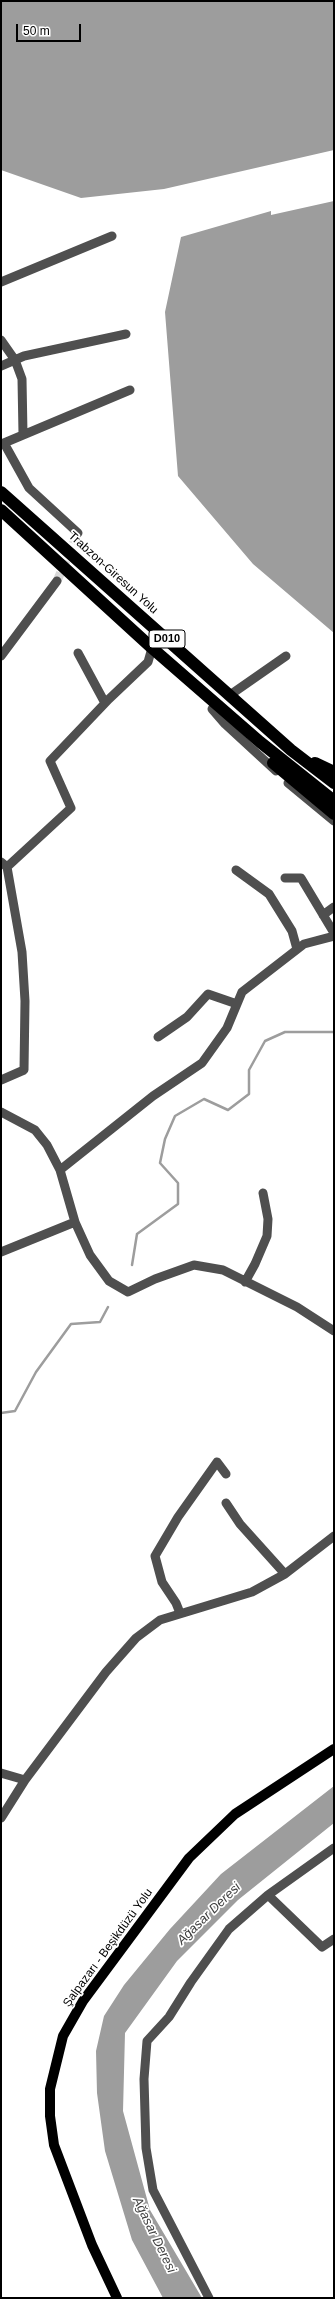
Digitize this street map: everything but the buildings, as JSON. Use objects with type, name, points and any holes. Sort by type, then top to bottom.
[{"type":"highway","name":"Trabzon-Giresun Yolu","points":[[1,492],[291,750],[334,784]]},
{"type":"highway","name":"D010","points":[[1,510],[152,648],[260,742],[334,801]]},
{"type":"highway","points":[[152,648],[186,686],[318,803],[334,814]]},
{"type":"highway","points":[[291,750],[334,772]]},
{"type":"main road","name":"Şalpazarı - Beşikdüzü Yolu","points":[[117,2298],[92,2246],[54,2146],[50,2116],[50,2089],[56,2060],[64,2036],[83,2001],[189,1858],[235,1814],[334,1749]]},
{"type":"street","points":[[1,282],[112,236]]},
{"type":"street","points":[[1,366],[24,356],[126,334]]},
{"type":"street","points":[[1,340],[15,360],[22,379],[23,434]]},
{"type":"street","points":[[78,534],[29,488],[2,443],[130,390]]},
{"type":"street","points":[[1,656],[57,581]]},
{"type":"street","points":[[1,1080],[24,1070],[25,1001],[22,952],[4,865],[70,808],[50,761],[105,703],[148,662],[152,648]]},
{"type":"street","points":[[78,653],[105,703]]},
{"type":"street","points":[[230,695],[286,656]]},
{"type":"street","points":[[212,709],[225,724],[310,803],[334,821]]},
{"type":"street","points":[[236,870],[269,894],[292,931],[297,949]]},
{"type":"street","points":[[60,1170],[153,1096],[202,1063],[227,1028],[242,992],[304,944],[334,935],[301,878],[285,878]]},
{"type":"street","points":[[323,915],[334,907]]},
{"type":"street","points":[[158,1036],[187,1017],[208,994],[237,1004]]},
{"type":"street","points":[[1,1112],[35,1130],[47,1145],[60,1170],[75,1222],[90,1256],[109,1281],[128,1292],[155,1279],[194,1265],[223,1270],[297,1307],[334,1331]]},
{"type":"street","points":[[245,1282],[256,1264],[267,1236],[268,1219],[263,1193]]},
{"type":"street","points":[[1,1252],[75,1222]]},
{"type":"street","points":[[180,1613],[176,1603],[162,1582],[155,1556],[178,1517],[217,1462],[226,1474]]},
{"type":"street","points":[[226,1503],[240,1524],[285,1574]]},
{"type":"street","points":[[1,1818],[25,1780],[106,1672],[136,1638],[160,1620],[252,1592],[285,1574],[334,1536]]},
{"type":"street","points":[[1,1773],[25,1780]]},
{"type":"street","points":[[209,2298],[153,2190],[146,2148],[144,2079],[147,2041],[169,2017],[191,1982],[229,1929],[268,1895],[333,1850]]},
{"type":"street","points":[[268,1895],[322,1947],[334,1939]]},
{"type":"water","points":[[1,1],[334,1],[334,150],[164,189],[81,198],[1,170]]},
{"type":"water","points":[[334,201],[334,633],[253,564],[178,476],[165,312],[181,237],[271,211],[271,215]]},
{"type":"water","name":"Ağasar Deresi","points":[[334,1786],[334,1823],[238,1900],[177,1961],[125,2033],[123,2111],[150,2210],[202,2298],[163,2298],[132,2240],[105,2151],[97,2093],[96,2051],[104,2016],[124,1985],[170,1929],[221,1874]]},
{"type":"waterway","points":[[132,1265],[137,1234],[178,1204],[178,1183],[160,1163],[165,1139],[175,1116],[204,1099],[228,1110],[249,1094],[249,1070],[265,1041],[285,1032],[334,1032]]},
{"type":"waterway","points":[[1,1413],[15,1411],[36,1372],[71,1324],[100,1322],[108,1307]]},
{"type":"tunnel","points":[[57,581],[78,533]]}]
